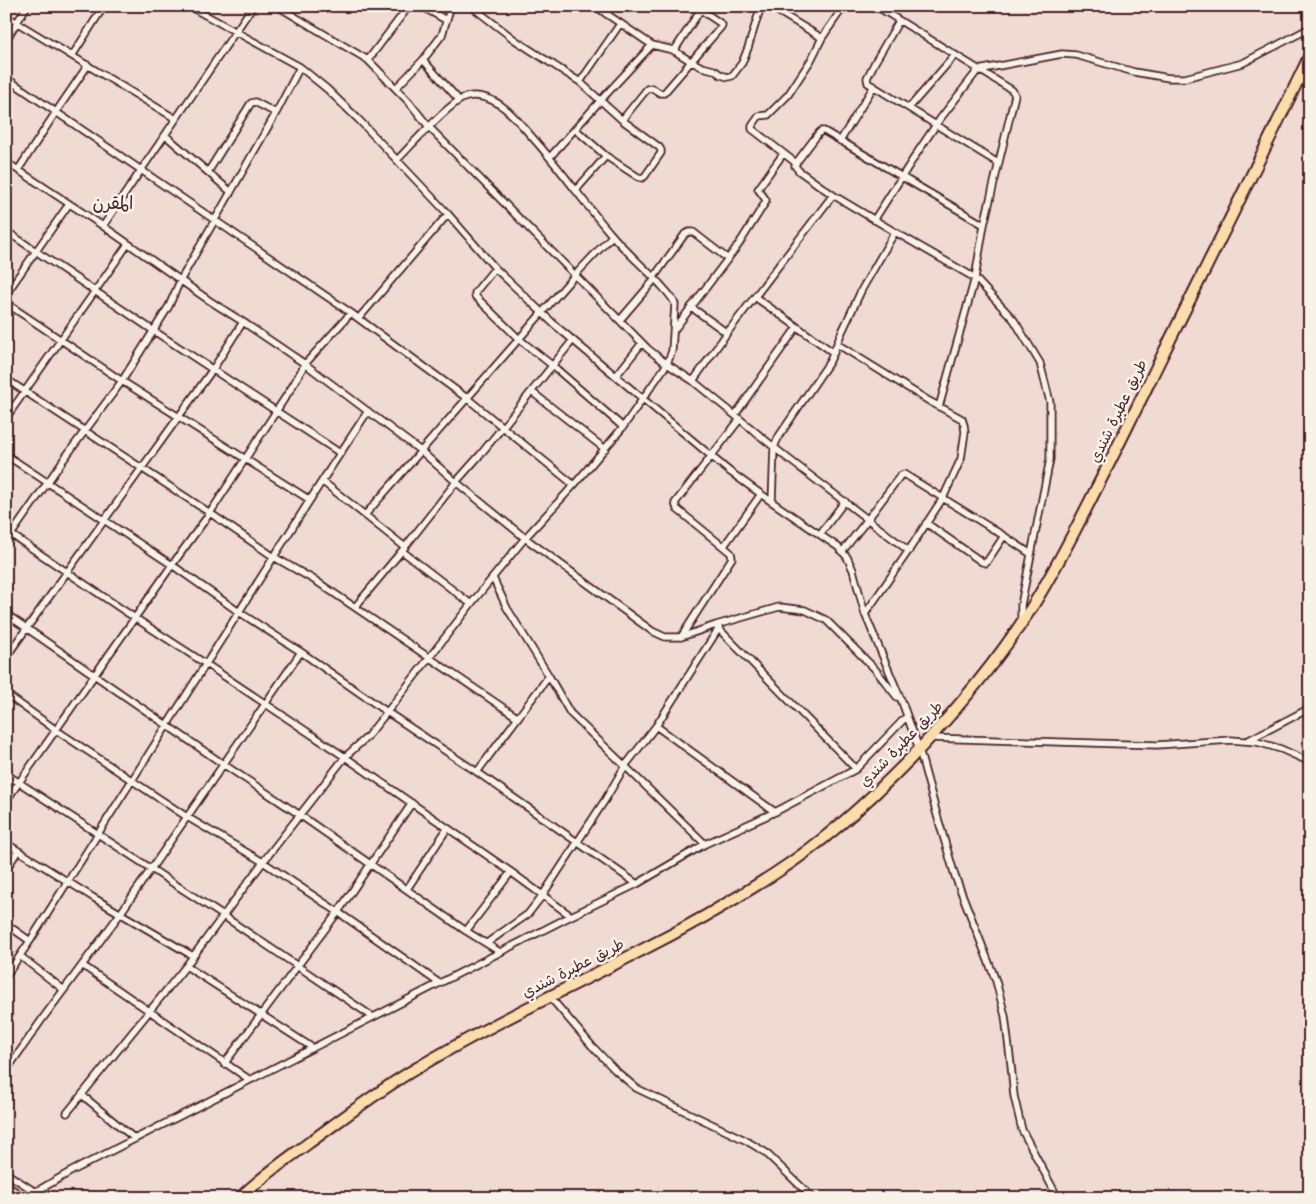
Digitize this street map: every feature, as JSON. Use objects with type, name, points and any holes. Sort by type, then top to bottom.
[{"type":"highway","name":"طريق عطبرة شندي","points":[[240,1198],[255,1183],[340,1120],[374,1095],[414,1070],[492,1026],[651,946],[777,873],[841,825],[883,787],[931,738],[997,657],[1031,609],[1055,567],[1090,501],[1274,132],[1310,55]]},
{"type":"highway","points":[[6,1188],[21,1198]]},
{"type":"street","points":[[6,40],[26,6]]},
{"type":"street","points":[[72,56],[104,6]]},
{"type":"street","points":[[189,6],[300,67],[327,89],[448,214],[495,268],[543,313],[642,400],[728,471],[838,547],[847,557],[865,614],[902,702],[919,749],[955,876],[996,981],[1005,1016],[1014,1096],[1022,1130],[1058,1198]]},
{"type":"street","points":[[103,226],[253,6]]},
{"type":"street","points":[[277,6],[368,60],[409,102],[430,127],[642,343],[909,551]]},
{"type":"street","points":[[368,60],[409,6]]},
{"type":"street","points":[[421,6],[446,20]]},
{"type":"street","points":[[396,88],[423,60],[442,35],[451,6]]},
{"type":"street","points":[[471,6],[514,40],[580,82],[622,120],[659,147],[661,152],[644,176],[642,178],[638,177],[606,156],[575,129]]},
{"type":"street","points":[[595,6],[652,45],[674,51],[702,67],[712,69],[725,76],[732,76],[742,63],[762,6]]},
{"type":"street","points":[[606,14],[611,6]]},
{"type":"street","points":[[769,6],[822,38]]},
{"type":"street","points":[[796,163],[752,129],[752,126],[759,116],[768,114],[788,95],[811,60],[822,38],[844,6]]},
{"type":"street","points":[[876,6],[1012,90],[1015,95],[984,225],[975,278],[939,407]]},
{"type":"street","points":[[622,120],[647,89],[652,88],[664,93],[722,25],[702,8],[674,51]]},
{"type":"street","points":[[6,16],[176,119]]},
{"type":"street","points":[[899,20],[867,78],[868,83],[998,163]]},
{"type":"street","points":[[580,82],[620,24]]},
{"type":"street","points":[[874,220],[936,125],[978,70],[1062,54],[1076,55],[1134,72],[1169,78],[1185,78],[1243,63],[1310,28]]},
{"type":"street","points":[[550,158],[652,45]]},
{"type":"street","points":[[909,108],[955,54]]},
{"type":"street","points":[[423,60],[459,100]]},
{"type":"street","points":[[18,170],[88,65]]},
{"type":"street","points":[[6,542],[9,533],[122,381],[154,331],[300,67]]},
{"type":"street","points":[[6,78],[359,318],[468,399],[574,485]]},
{"type":"street","points":[[840,141],[874,86]]},
{"type":"street","points":[[67,1113],[186,966],[262,862],[345,757],[367,737],[525,538],[574,485],[623,427],[667,364],[672,351],[675,304],[673,298],[612,236],[550,158],[502,106],[488,98],[467,97],[459,100],[397,160]]},
{"type":"street","points":[[208,172],[251,103],[258,103],[276,113]]},
{"type":"street","points":[[984,225],[824,131],[821,131],[795,166],[799,171],[833,195],[975,278],[1014,320],[1040,363],[1050,402],[1050,460],[1021,606],[1021,622]]},
{"type":"street","points":[[165,135],[231,192]]},
{"type":"street","points":[[673,332],[728,259],[765,203],[766,200],[758,189],[783,154]]},
{"type":"street","points":[[576,190],[606,156]]},
{"type":"street","points":[[6,171],[8,163],[305,364],[422,452],[525,538],[652,631],[665,637],[681,637],[779,607],[805,610],[826,620],[874,668],[902,702]]},
{"type":"street","points":[[693,381],[727,333],[833,195]]},
{"type":"street","points":[[6,294],[69,204]]},
{"type":"street","points":[[359,318],[448,214]]},
{"type":"street","points":[[6,231],[340,453]]},
{"type":"street","points":[[620,320],[689,232],[693,232],[728,259]]},
{"type":"street","points":[[772,502],[774,446],[783,429],[830,361],[862,289],[895,232]]},
{"type":"street","points":[[365,515],[575,275],[612,236]]},
{"type":"street","points":[[6,418],[128,244]]},
{"type":"street","points":[[495,268],[477,290],[475,296],[519,339],[623,427]]},
{"type":"street","points":[[755,297],[834,353]]},
{"type":"street","points":[[6,303],[122,381],[310,500]]},
{"type":"street","points":[[691,307],[727,333]]},
{"type":"street","points":[[6,802],[172,564],[210,513],[305,364],[352,313]]},
{"type":"street","points":[[6,657],[213,369],[244,322]]},
{"type":"street","points":[[681,637],[732,558],[731,553],[724,546],[677,509],[675,503],[710,456],[797,327]]},
{"type":"street","points":[[355,607],[573,340]]},
{"type":"street","points":[[616,376],[642,343]]},
{"type":"street","points":[[837,344],[939,407],[962,419],[965,432],[961,459],[943,498],[865,614]]},
{"type":"street","points":[[6,379],[274,557],[316,581],[517,717]]},
{"type":"street","points":[[532,392],[605,449]]},
{"type":"street","points":[[7,975],[368,411]]},
{"type":"street","points":[[6,455],[172,564],[239,612],[302,652],[637,884]]},
{"type":"street","points":[[842,552],[900,476],[904,474],[1031,554]]},
{"type":"street","points":[[322,481],[471,604]]},
{"type":"street","points":[[724,546],[761,494]]},
{"type":"street","points":[[820,534],[845,501]]},
{"type":"street","points":[[926,523],[986,563],[1004,536]]},
{"type":"street","points":[[9,533],[345,757],[571,916]]},
{"type":"street","points":[[493,578],[507,608],[570,713],[705,844]]},
{"type":"street","points":[[6,614],[466,931],[500,952]]},
{"type":"street","points":[[487,943],[528,914],[542,896],[626,766],[656,726],[717,627]]},
{"type":"street","points":[[717,627],[856,769]]},
{"type":"street","points":[[6,1071],[120,914],[302,652]]},
{"type":"street","points":[[477,772],[549,676]]},
{"type":"street","points":[[6,694],[56,730],[186,817],[262,862],[338,912],[439,983]]},
{"type":"street","points":[[1247,741],[1310,708]]},
{"type":"street","points":[[6,1173],[34,1191],[39,1190],[70,1172],[372,1017],[637,884],[705,844],[775,812],[856,769],[907,716]]},
{"type":"street","points":[[656,726],[775,812]]},
{"type":"street","points":[[931,738],[1157,745],[1231,740],[1247,741],[1281,748],[1310,762]]},
{"type":"street","points":[[6,774],[222,915],[372,1017]]},
{"type":"street","points":[[224,1064],[338,912],[412,803]]},
{"type":"street","points":[[407,889],[447,829]]},
{"type":"street","points":[[6,843],[120,914],[193,956]]},
{"type":"street","points":[[6,869],[18,851]]},
{"type":"street","points":[[466,931],[511,872]]},
{"type":"street","points":[[6,924],[30,941]]},
{"type":"street","points":[[20,956],[64,990]]},
{"type":"street","points":[[82,965],[250,1080]]},
{"type":"street","points":[[186,966],[313,1048]]},
{"type":"street","points":[[550,997],[592,1046],[636,1088],[745,1140],[764,1152],[813,1198]]},
{"type":"street","points":[[82,1094],[135,1139]]},
{"type":"district","name":"المقرن","points":[[113,203]]}]
